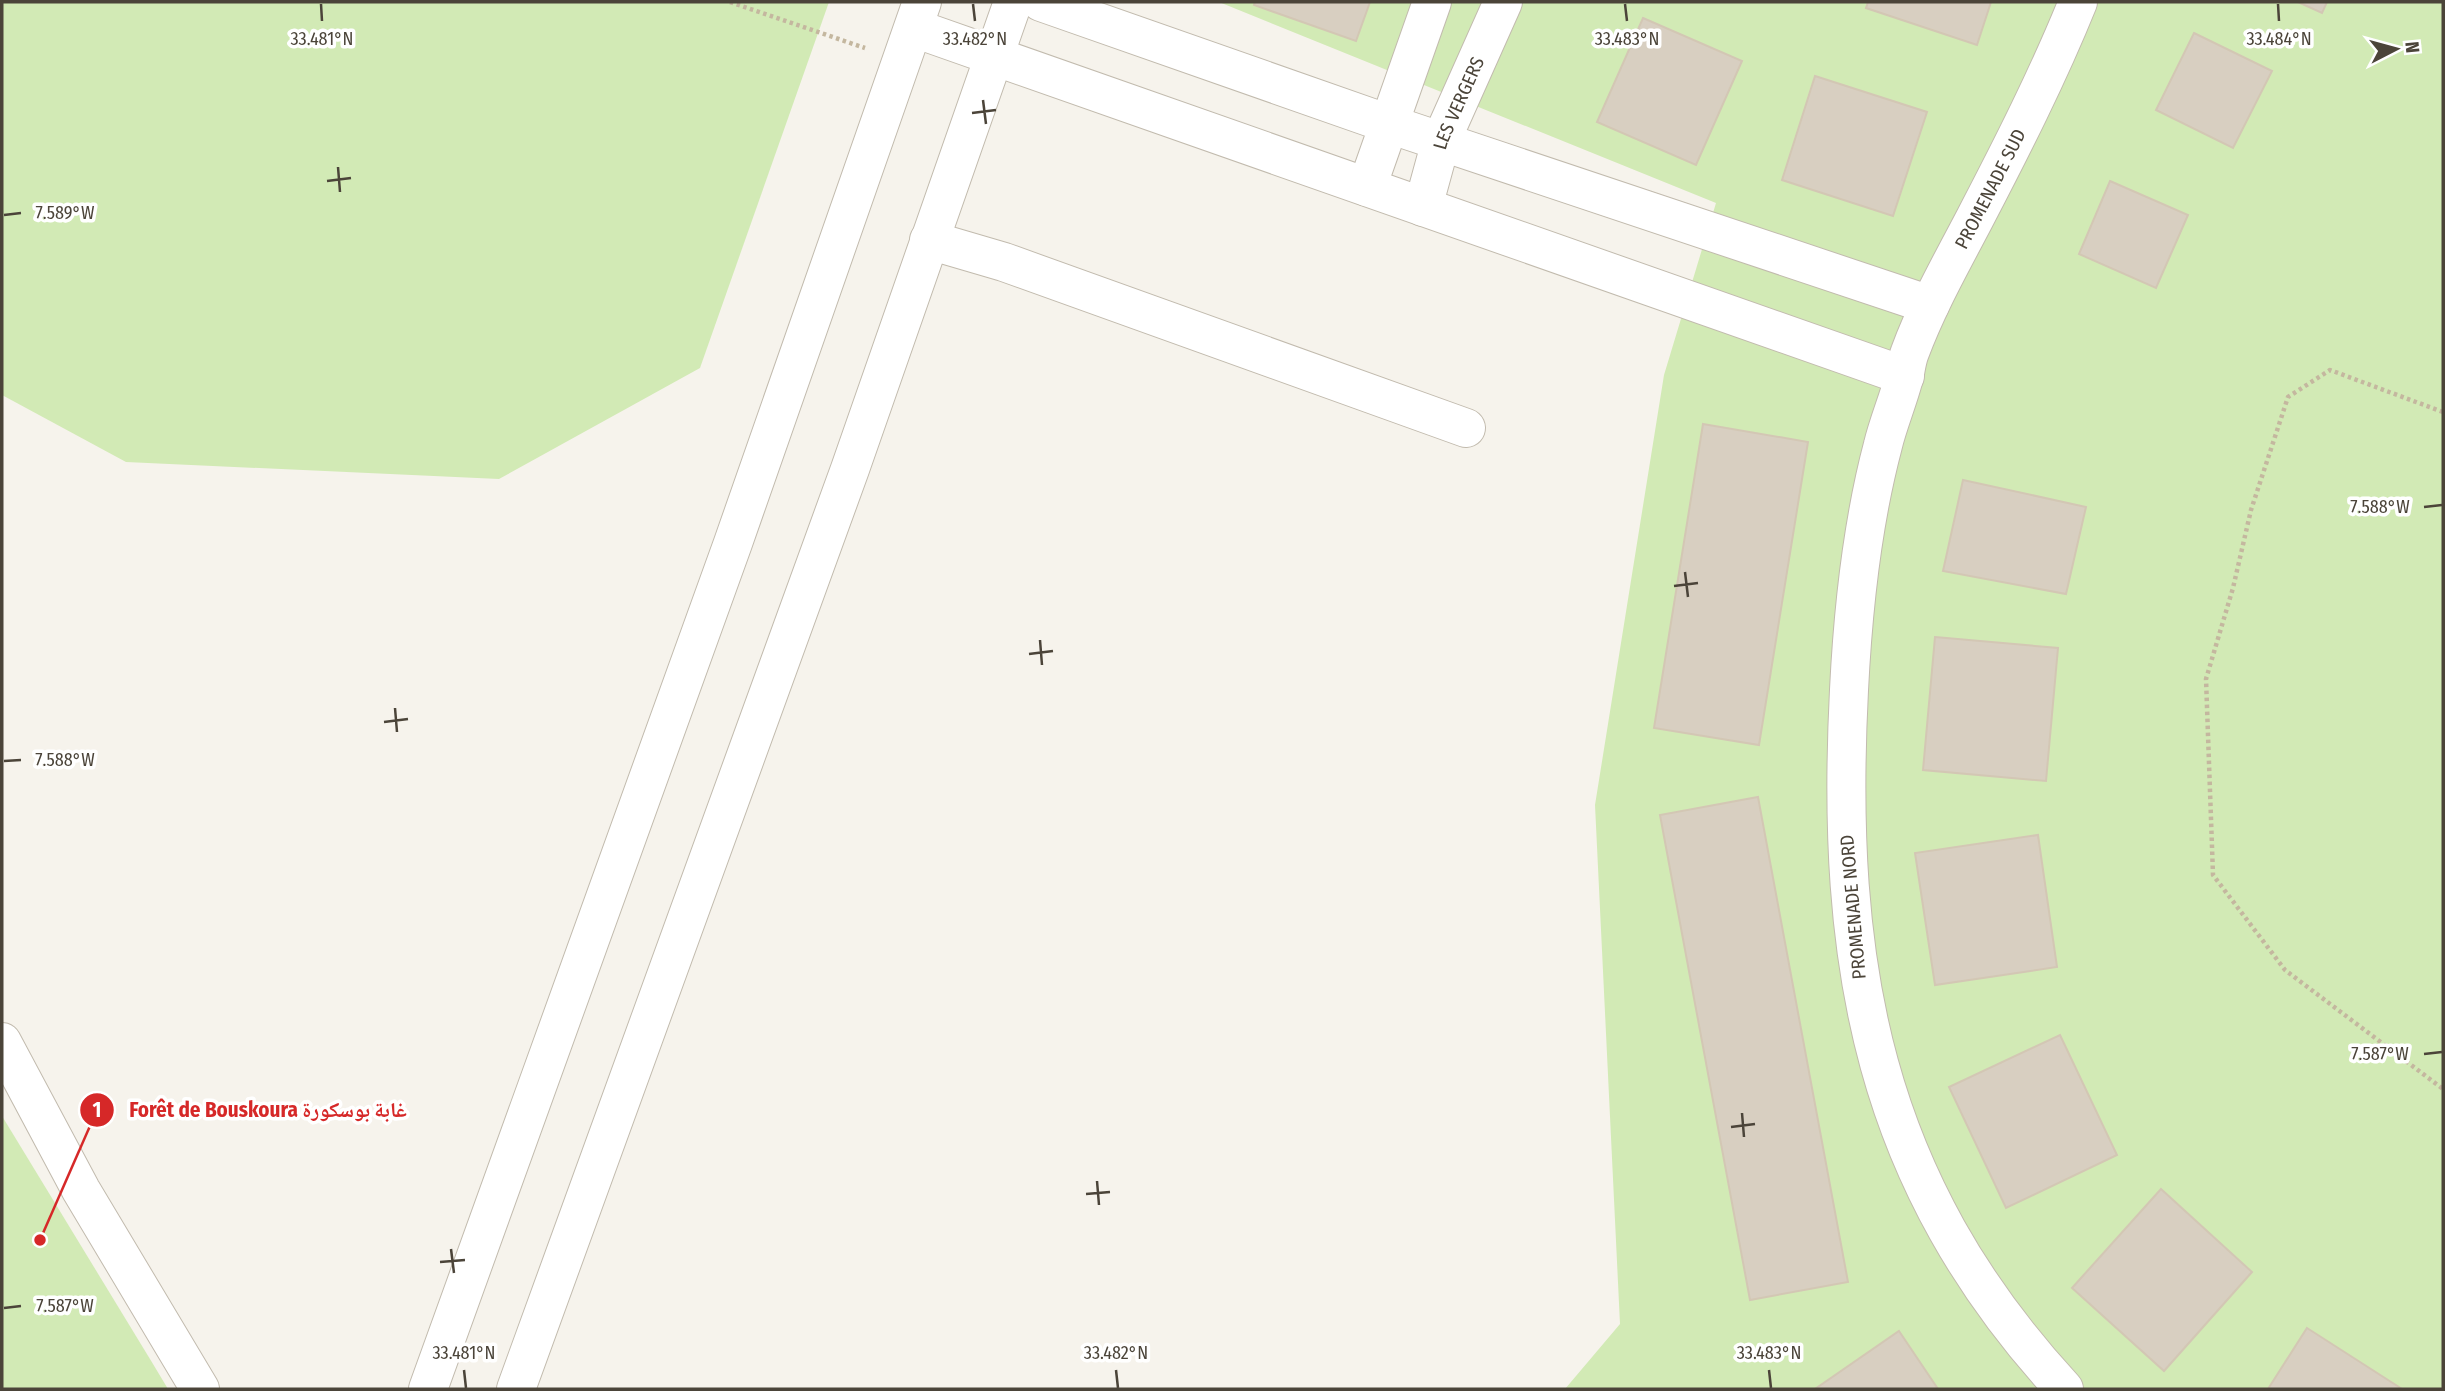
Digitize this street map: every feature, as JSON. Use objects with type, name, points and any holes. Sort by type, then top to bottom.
[{"type":"street","points":[[516,1389],[1013,2]]},
{"type":"street","points":[[1041,2],[1389,124],[1930,305]]},
{"type":"street","points":[[1367,187],[1432,2]]},
{"type":"street","name":"LES VERGERS","points":[[1423,207],[1441,141],[1503,2]]},
{"type":"street","name":"PROMENADE SUD","points":[[1905,376],[1908,357],[1930,305],[2034,104],[2078,2]]},
{"type":"street","points":[[428,1389],[733,543],[913,30],[993,55],[1905,376]]},
{"type":"street","points":[[929,240],[1004,262],[1466,428]]},
{"type":"street","name":"PROMENADE NORD","points":[[1905,376],[1882,446],[1857,586],[1845,769],[1852,936],[1871,1039],[1899,1128],[1918,1173],[1966,1261],[2000,1313],[2064,1389]]},
{"type":"street","points":[[2,1042],[80,1190],[200,1389]]},
{"type":"path","points":[[730,2],[913,30]]},
{"type":"path","points":[[2443,412],[2330,370],[2288,397],[2251,510],[2233,588],[2206,679],[2213,875],[2285,970],[2443,1088]]},
{"type":"green space","points":[[2,2],[829,2],[700,368],[499,479],[126,462],[2,395]]},
{"type":"green space","points":[[1219,2],[2443,2],[2443,1389],[1565,1389],[1620,1324],[1595,805],[1664,375],[1716,203]]},
{"type":"green space","points":[[2,1116],[153,1364],[168,1389],[2,1389]]},
{"type":"building","points":[[1255,2],[1370,2],[1356,41],[1254,5]]},
{"type":"building","points":[[1868,2],[1991,2],[1977,45],[1866,8]]},
{"type":"building","points":[[2298,2],[2327,2],[2322,13]]},
{"type":"building","points":[[1643,18],[1742,61],[1696,165],[1597,122]]},
{"type":"building","points":[[2194,33],[2272,71],[2233,148],[2156,110]]},
{"type":"building","points":[[1815,76],[1927,112],[1893,216],[1782,180]]},
{"type":"building","points":[[2110,181],[2188,215],[2156,288],[2079,254]]},
{"type":"building","points":[[1703,424],[1808,442],[1759,745],[1654,728]]},
{"type":"building","points":[[1963,480],[2086,507],[2066,594],[1943,571]]},
{"type":"building","points":[[1935,637],[2058,648],[2046,781],[1923,770]]},
{"type":"building","points":[[1758,797],[1848,1282],[1750,1300],[1660,815]]},
{"type":"building","points":[[2038,835],[2057,967],[1935,985],[1915,853]]},
{"type":"building","points":[[2060,1035],[2117,1155],[2006,1208],[1949,1087]]},
{"type":"building","points":[[2161,1189],[2252,1272],[2164,1371],[2072,1288]]},
{"type":"building","points":[[2307,1328],[2402,1389],[2268,1389]]},
{"type":"building","points":[[1899,1331],[1938,1389],[1815,1389]]},
{"type":"place","name":"Forêt de Bouskoura غابة بوسكورة","points":[[40,1240]]}]
